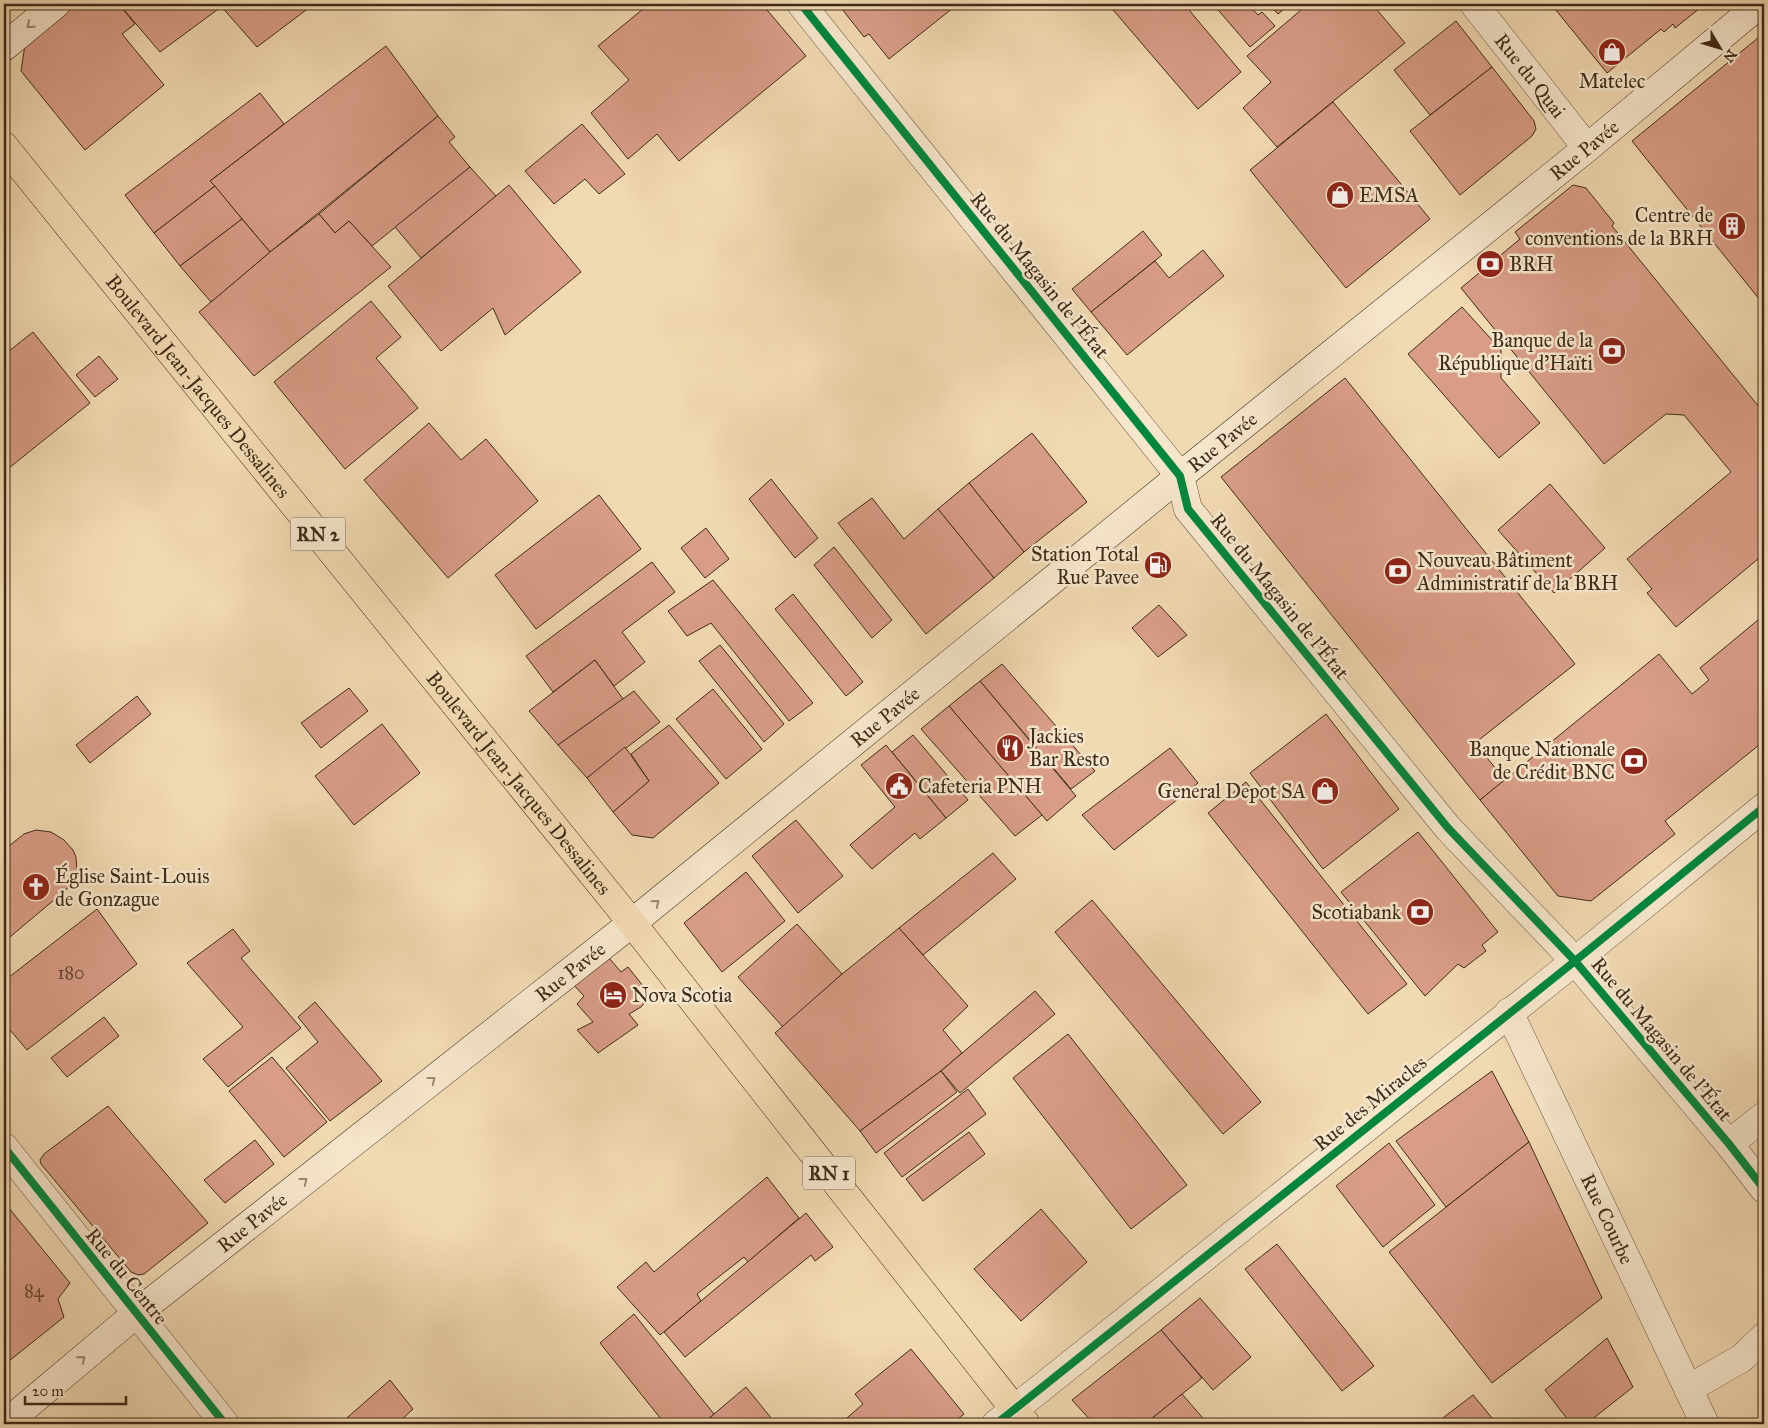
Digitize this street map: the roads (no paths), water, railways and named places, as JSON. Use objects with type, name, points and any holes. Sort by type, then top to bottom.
[{"type":"main road","name":"Boulevard Jean-Jacques Dessalines","points":[[4,146],[632,923],[1012,1419]]},
{"type":"street","points":[[4,47],[56,4]]},
{"type":"street","name":"Rue du Magasin de l'État","points":[[801,4],[1180,476],[1188,509],[1448,828],[1576,961],[1729,1144],[1764,1189]]},
{"type":"street","name":"Rue du Quai","points":[[1474,4],[1588,148]]},
{"type":"street","name":"Rue Pavée","points":[[5,1424],[137,1313],[632,923],[1180,476],[1588,148],[1760,4]]},
{"type":"street","name":"Rue des Miracles","points":[[1012,1419],[1509,1012],[1576,961],[1764,808]]},
{"type":"street","name":"Rue Courbe","points":[[1509,1012],[1705,1424]]},
{"type":"street","points":[[1729,1144],[1764,1116]]},
{"type":"street","name":"Rue du Centre","points":[[4,1147],[225,1424]]},
{"type":"street","points":[[1688,1389],[1742,1358],[1764,1337]]},
{"type":"place","name":"Matelec","points":[[1612,52]]},
{"type":"place","name":"EMSA","points":[[1340,195]]},
{"type":"place","name":"Centre de conventions de la BRH","points":[[1732,226]]},
{"type":"place","name":"BRH","points":[[1490,264]]},
{"type":"place","name":"Banque de la République d'Haïti","points":[[1612,351]]},
{"type":"place","name":"Station Total Rue Pavee","points":[[1158,565]]},
{"type":"place","name":"Nouveau Bâtiment Administratif de la BRH","points":[[1398,571]]},
{"type":"place","name":"Jackies Bar Resto","points":[[1010,748]]},
{"type":"place","name":"Banque Nationale de Crédit BNC","points":[[1634,761]]},
{"type":"place","name":"Cafeteria PNH","points":[[899,786]]},
{"type":"place","name":"General Depot SA","points":[[1325,791]]},
{"type":"place","name":"Église Saint-Louis de Gonzague","points":[[36,887]]},
{"type":"place","name":"Scotiabank","points":[[1420,912]]},
{"type":"place","name":"Nova Scotia","points":[[613,995]]}]
